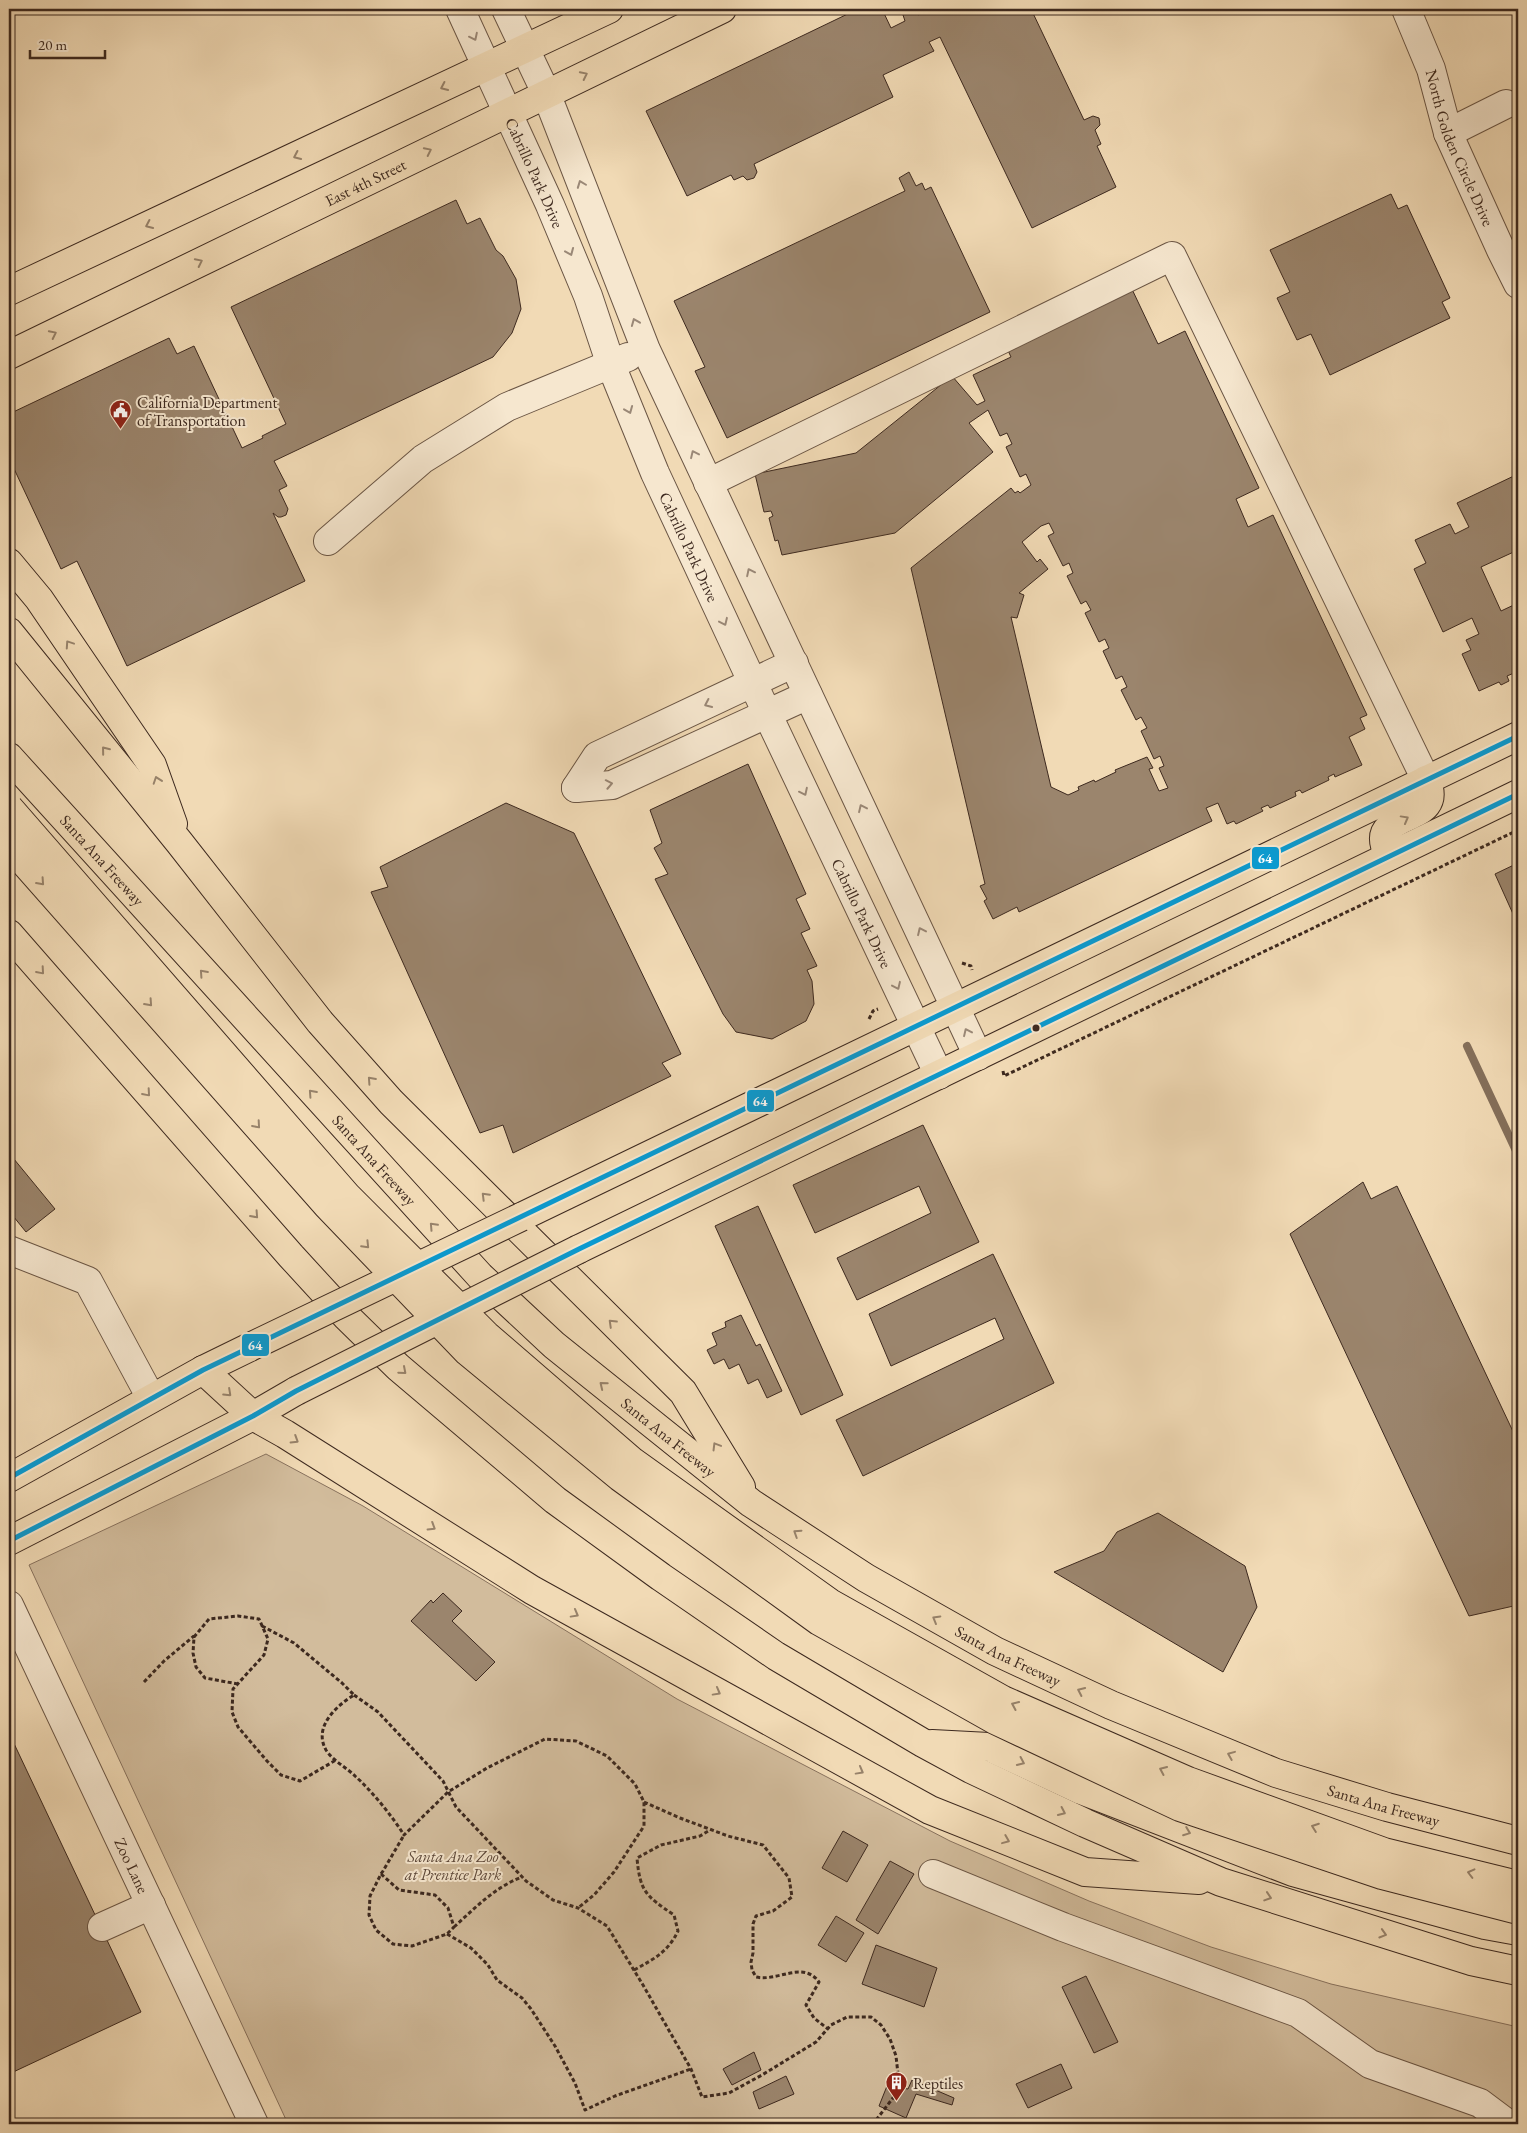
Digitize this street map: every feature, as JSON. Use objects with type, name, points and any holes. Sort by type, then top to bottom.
[{"type":"main road","points":[[9,291],[609,9]]},
{"type":"main road","name":"East 4th Street","points":[[9,355],[722,9]]},
{"type":"main road","points":[[9,563],[39,599],[152,765],[179,842]]},
{"type":"main road","points":[[9,632],[179,842],[320,1022],[391,1102],[683,1392],[750,1503]]},
{"type":"main road","points":[[9,1478],[203,1370],[1518,736]]},
{"type":"main road","name":"Santa Ana Freeway","points":[[9,757],[480,1276],[554,1345],[750,1503],[866,1578],[946,1624],[995,1651],[1111,1705],[1276,1773],[1387,1807],[1518,1841]]},
{"type":"main road","points":[[1388,856],[1385,834],[1391,826],[1422,809],[1429,799],[1430,789],[1426,780]]},
{"type":"main road","points":[[9,1540],[252,1416],[296,1391],[579,1248],[1518,794]]},
{"type":"main road","points":[[9,808],[347,1196],[486,1335],[640,1468],[830,1603],[1003,1700],[1188,1781],[1384,1852],[1518,1885]]},
{"type":"main road","points":[[9,845],[327,1205],[468,1352],[620,1477],[819,1621],[995,1720],[1180,1807],[1382,1875],[1518,1910]]},
{"type":"main road","points":[[9,934],[291,1256],[347,1317],[398,1367],[555,1500],[660,1577],[776,1656],[923,1743],[971,1769],[1085,1823],[1221,1882],[1471,1961],[1518,1971]]},
{"type":"main road","points":[[203,1370],[252,1416],[286,1434],[532,1590],[930,1810],[1085,1872],[1221,1882]]},
{"type":"main road","points":[[923,1743],[990,1747],[1081,1790],[1293,1872],[1485,1925],[1518,1931]]},
{"type":"street","name":"Cabrillo Park Drive","points":[[460,9],[488,66],[588,296],[611,365],[655,473],[752,683],[939,1075]]},
{"type":"street","points":[[506,9],[546,93],[646,350],[978,1056]]},
{"type":"street","name":"North Golden Circle Drive","points":[[1406,9],[1431,69],[1448,133],[1518,284]]},
{"type":"street","points":[[1448,133],[1506,104]]},
{"type":"street","points":[[708,483],[1172,256],[1426,780]]},
{"type":"street","points":[[328,541],[423,459],[508,407],[646,350]]},
{"type":"street","points":[[794,663],[596,756],[576,788],[612,785],[808,695]]},
{"type":"street","points":[[9,1250],[88,1280],[152,1398]]},
{"type":"street","name":"Zoo Lane","points":[[9,1605],[254,2124]]},
{"type":"street","points":[[933,1874],[1063,1927],[1298,2013],[1370,2064],[1480,2103],[1508,2124]]},
{"type":"street","points":[[102,1927],[151,1905]]},
{"type":"path","points":[[144,1682],[164,1661],[196,1634],[209,1619],[238,1616],[259,1619],[268,1639],[264,1655],[233,1689],[232,1712],[238,1728],[281,1775],[300,1781],[336,1760]]},
{"type":"path","points":[[262,1626],[294,1643],[354,1695],[378,1712],[443,1780],[456,1807],[522,1876],[554,1900],[578,1908],[608,1926],[690,2069],[702,2098],[729,2093],[762,2075],[816,2042],[831,2025],[847,2017],[871,2017],[881,2026],[890,2039],[897,2065],[896,2094],[874,2124]]},
{"type":"path","points":[[196,1634],[193,1652],[196,1667],[205,1678],[238,1684]]},
{"type":"path","points":[[354,1695],[341,1703],[324,1723],[322,1738],[326,1750],[356,1776],[386,1810],[404,1835]]},
{"type":"path","points":[[522,1876],[508,1882],[483,1900],[448,1934],[412,1946],[393,1944],[376,1930],[369,1915],[370,1896],[404,1835],[448,1792],[494,1764],[545,1739],[576,1740],[607,1756],[636,1784],[644,1802],[644,1826],[614,1872],[594,1895],[578,1908]]},
{"type":"path","points":[[644,1802],[710,1829],[763,1845],[789,1878],[792,1896],[773,1911],[756,1916],[753,1924],[752,1970],[756,1977],[766,1979],[791,1972],[804,1971],[814,1974],[819,1982],[806,2005],[814,2018],[828,2028]]},
{"type":"path","points":[[634,1970],[654,1959],[671,1945],[678,1931],[674,1915],[649,1898],[639,1880],[637,1858],[661,1845],[700,1836],[710,1829]]},
{"type":"path","points":[[381,1874],[399,1890],[435,1895],[448,1908],[454,1927]]},
{"type":"path","points":[[448,1934],[470,1948],[488,1965],[497,1980],[522,1998],[531,2009],[555,2046],[575,2083],[585,2110],[614,2096],[690,2069]]},
{"type":"green space","name":"Santa Ana Zoo at Prentice Park","points":[[266,1454],[363,1506],[677,1699],[950,1841],[1089,1901],[1211,1947],[1331,1984],[1518,2027],[1518,2124],[288,2124],[29,1565]]},
{"type":"building","points":[[858,9],[882,9],[891,28],[905,21],[901,9],[915,9],[918,15],[927,9],[1031,9],[1084,120],[1093,116],[1099,118],[1100,125],[1095,130],[1101,144],[1097,146],[1116,187],[1032,228],[940,37],[929,42],[934,51],[883,75],[893,97],[754,164],[757,172],[754,178],[747,180],[743,176],[734,180],[731,175],[687,196],[646,111]]},
{"type":"building","points":[[909,172],[916,186],[922,183],[925,190],[931,187],[990,312],[727,438],[695,371],[705,367],[674,301],[905,191],[899,178]]},
{"type":"building","points":[[1391,194],[1398,209],[1407,205],[1450,298],[1442,302],[1450,318],[1330,375],[1311,334],[1297,340],[1277,298],[1290,292],[1270,250]]},
{"type":"building","name":"California Department of Transportation","points":[[456,200],[467,224],[480,218],[496,250],[503,256],[516,279],[521,309],[512,333],[493,357],[274,461],[287,486],[279,490],[288,509],[286,515],[281,517],[273,513],[305,581],[127,666],[77,561],[61,569],[9,458],[9,414],[169,338],[177,354],[194,346],[242,448],[263,438],[262,436],[286,424],[231,307]]},
{"type":"building","points":[[1130,285],[1158,344],[1185,331],[1259,488],[1236,499],[1248,527],[1273,515],[1367,715],[1360,718],[1365,729],[1349,737],[1362,765],[1335,777],[1334,774],[1328,777],[1329,780],[1302,793],[1300,790],[1295,792],[1296,796],[1270,808],[1268,805],[1261,808],[1263,811],[1236,824],[1234,821],[1227,824],[1218,803],[1206,808],[1212,821],[1019,912],[1017,907],[993,919],[984,901],[987,899],[980,886],[985,884],[911,568],[1011,488],[1015,493],[1018,491],[1020,493],[1031,485],[1026,474],[1020,477],[1006,447],[1012,444],[1007,433],[1000,436],[988,410],[969,423],[993,452],[895,533],[782,555],[778,540],[775,541],[769,518],[773,516],[771,511],[764,512],[755,474],[856,453],[952,376],[977,405],[985,401],[973,375],[1011,357],[1005,344]],"holes":[[[1049,523],[1054,533],[1048,536],[1063,566],[1069,563],[1073,573],[1067,576],[1081,604],[1086,601],[1091,610],[1085,613],[1099,642],[1105,639],[1109,648],[1103,651],[1116,679],[1122,676],[1127,687],[1121,690],[1136,720],[1141,717],[1147,728],[1141,731],[1154,759],[1160,756],[1164,766],[1159,768],[1168,788],[1159,791],[1149,769],[1153,768],[1147,757],[1115,770],[1116,772],[1095,782],[1094,780],[1078,787],[1079,790],[1068,795],[1051,787],[1011,617],[1017,618],[1024,595],[1019,593],[1048,569],[1040,559],[1037,562],[1022,542],[1041,526]]]},
{"type":"building","points":[[1518,474],[1518,550],[1481,567],[1501,611],[1518,603],[1518,667],[1513,670],[1514,673],[1507,676],[1509,681],[1501,685],[1499,682],[1479,691],[1462,654],[1471,650],[1466,640],[1479,634],[1472,618],[1443,632],[1414,569],[1426,563],[1415,540],[1450,524],[1455,534],[1469,527],[1457,503]]},
{"type":"building","points":[[748,764],[806,894],[796,899],[810,929],[801,933],[817,966],[807,970],[812,981],[814,1004],[806,1021],[772,1039],[736,1032],[723,1014],[655,879],[668,874],[654,848],[662,843],[650,810]]},
{"type":"building","points":[[506,803],[574,833],[681,1054],[662,1063],[671,1076],[513,1153],[503,1125],[480,1133],[371,892],[388,887],[380,867]]},
{"type":"building","points":[[1518,863],[1518,925],[1495,874]]},
{"type":"building","points":[[923,1125],[979,1242],[857,1300],[837,1258],[931,1213],[919,1186],[815,1233],[793,1185]]},
{"type":"building","points":[[9,1153],[55,1209],[26,1232],[9,1211]]},
{"type":"building","points":[[1363,1182],[1371,1199],[1397,1186],[1518,1442],[1518,1605],[1469,1616],[1290,1234]]},
{"type":"building","points":[[758,1206],[843,1395],[801,1415],[715,1226]]},
{"type":"building","points":[[993,1254],[1054,1383],[863,1476],[836,1420],[1004,1339],[995,1318],[891,1366],[869,1314]]},
{"type":"building","points":[[741,1315],[756,1346],[760,1344],[782,1391],[767,1398],[758,1379],[748,1384],[739,1364],[729,1369],[724,1359],[714,1364],[707,1350],[717,1345],[712,1333],[726,1327],[725,1322]]},
{"type":"building","points":[[1158,1513],[1245,1566],[1257,1607],[1223,1672],[1054,1572],[1104,1551],[1117,1532]]},
{"type":"building","points":[[443,1593],[462,1611],[452,1621],[495,1662],[476,1681],[411,1621],[431,1600],[433,1603]]},
{"type":"building","points":[[9,1733],[141,2012],[9,2074]]},
{"type":"building","points":[[843,1831],[868,1845],[847,1882],[822,1868]]},
{"type":"building","points":[[890,1861],[914,1874],[878,1934],[856,1920]]},
{"type":"building","points":[[836,1916],[864,1933],[846,1962],[818,1945]]},
{"type":"building","points":[[876,1945],[937,1968],[924,2007],[862,1984]]},
{"type":"building","points":[[1086,1976],[1118,2042],[1094,2053],[1062,1987]]},
{"type":"building","points":[[754,2052],[761,2070],[732,2085],[723,2069]]},
{"type":"building","points":[[1061,2064],[1072,2088],[1028,2108],[1016,2084]]},
{"type":"building","points":[[786,2076],[794,2094],[759,2109],[753,2092]]},
{"type":"building","name":"Reptiles","points":[[912,2080],[954,2098],[952,2105],[916,2094],[906,2118],[879,2106],[887,2086],[908,2089]]},
{"type":"waterway","points":[[1467,1046],[1518,1155]]},
{"type":"transit line","name":"64","points":[[9,1478],[203,1370],[1518,736]]},
{"type":"transit line","name":"64","points":[[9,1541],[253,1416],[296,1391],[579,1249],[1518,794]]},
{"type":"place","name":"California Department of Transportation","points":[[121,430]]},
{"type":"place","name":"Reptiles","points":[[897,2102]]}]
